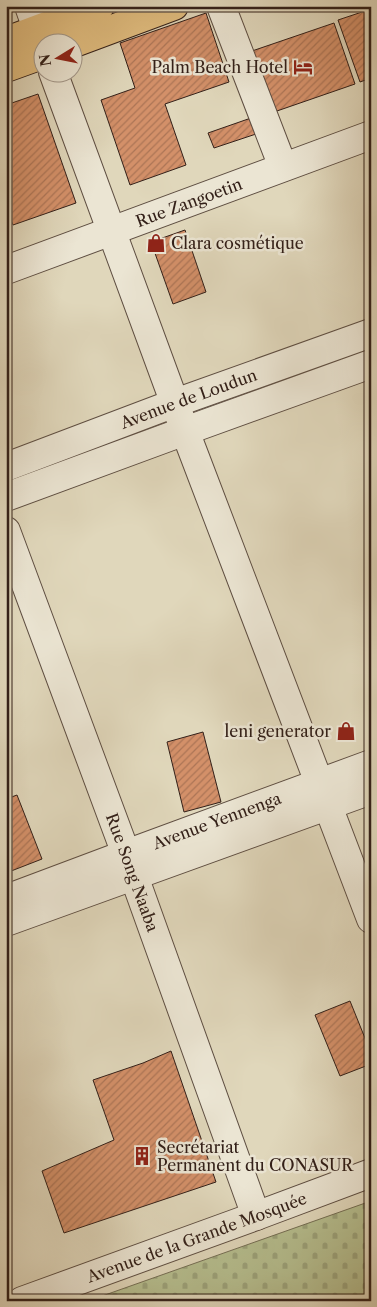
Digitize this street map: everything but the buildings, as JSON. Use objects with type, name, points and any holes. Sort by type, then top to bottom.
[{"type":"main road","points":[[40,32],[100,6]]},
{"type":"main road","points":[[82,40],[174,6]]},
{"type":"main road","points":[[6,41],[32,34]]},
{"type":"main road","points":[[6,68],[32,40]]},
{"type":"street","points":[[221,6],[283,167]]},
{"type":"street","points":[[57,82],[185,431],[371,919]]},
{"type":"street","name":"Rue Zangoetin","points":[[6,270],[371,135]]},
{"type":"street","name":"Avenue de Loudun","points":[[6,467],[175,403],[371,333]]},
{"type":"street","name":"Avenue de Loudun","points":[[6,497],[371,364]]},
{"type":"street","name":"Rue Song Naaba","points":[[6,531],[130,865],[256,1216]]},
{"type":"street","name":"Avenue Yennenga","points":[[6,922],[130,865],[324,794],[371,764]]},
{"type":"street","name":"Avenue Yennenga","points":[[324,794],[371,790]]},
{"type":"street","name":"Avenue Yennenga","points":[[6,899],[130,865]]},
{"type":"street","name":"Avenue de la Grande Mosquée","points":[[22,1301],[371,1173]]},
{"type":"green space","points":[[371,1201],[371,1301],[88,1301]]},
{"type":"place","name":"Palm Beach Hotel","points":[[303,67]]},
{"type":"place","name":"Clara cosmétique","points":[[156,243]]},
{"type":"place","name":"leni generator","points":[[346,731]]},
{"type":"place","name":"Secrétariat Permanent du CONASUR","points":[[142,1156]]}]
